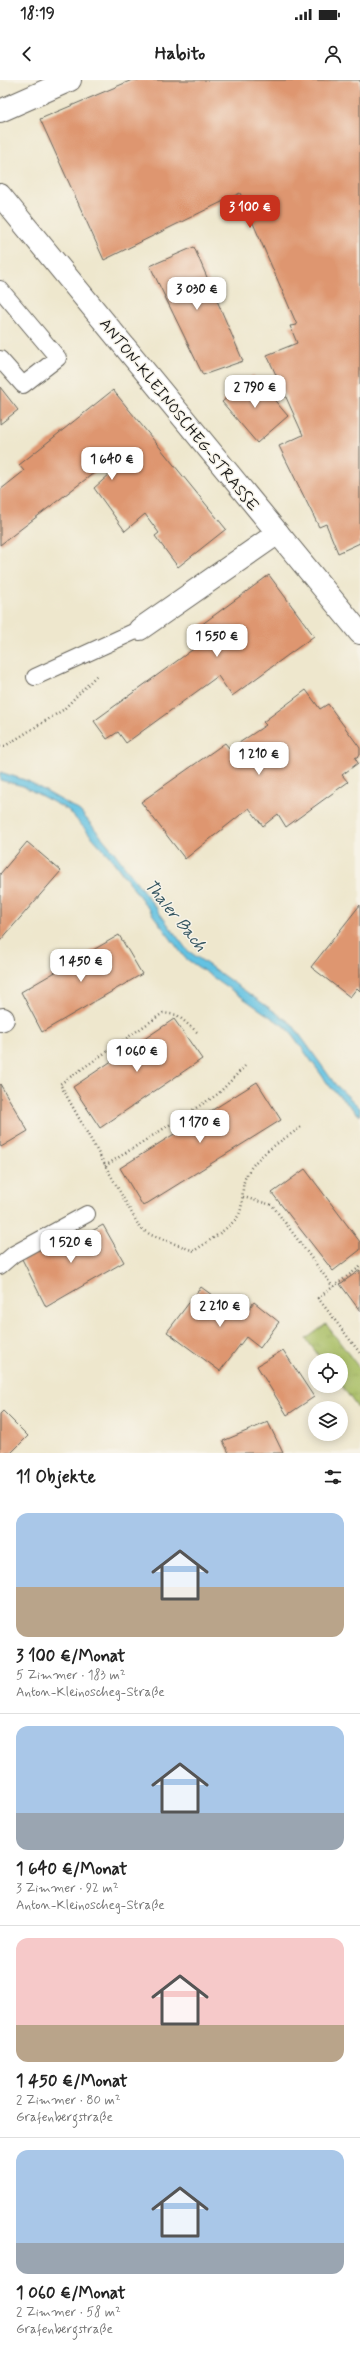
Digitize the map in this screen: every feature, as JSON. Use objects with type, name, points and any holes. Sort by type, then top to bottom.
[{"type":"main road","points":[[0,111],[70,80]]},
{"type":"main road","name":"ANTON-KLEINOSCHEG-STRASSE","points":[[0,195],[360,633]]},
{"type":"main road","points":[[140,629],[278,533]]},
{"type":"lane","points":[[0,289],[58,358],[23,384],[0,359]]},
{"type":"lane","points":[[35,677],[140,629]]},
{"type":"lane","points":[[0,1266],[14,1254],[87,1214]]},
{"type":"path","points":[[0,746],[5,746],[63,710],[102,670]]},
{"type":"path","points":[[197,1032],[177,1015],[163,1013],[60,1084],[140,1228],[151,1235],[194,1251],[230,1225],[240,1214],[245,1177],[254,1164],[265,1153],[301,1127]]},
{"type":"path","points":[[105,1166],[218,1094],[244,1066]]},
{"type":"path","points":[[243,1197],[272,1205],[333,1287]]},
{"type":"path","points":[[360,1267],[318,1298],[360,1353]]},
{"type":"green space","points":[[326,1324],[348,1353],[317,1353],[306,1339]]},
{"type":"green space","points":[[348,1353],[360,1369],[360,1411],[347,1393]]},
{"type":"water","name":"Thaler Bach","points":[[0,772],[28,781],[80,811],[115,853],[187,950],[292,1024],[335,1084],[360,1108],[360,1116],[331,1088],[288,1029],[185,958],[110,857],[68,810],[23,786],[0,780]]},
{"type":"building","points":[[132,80],[360,80],[360,543],[338,553],[326,524],[319,527],[279,446],[303,435],[267,355],[297,343],[290,326],[297,325],[240,193],[104,260],[40,119]]},
{"type":"building","points":[[194,247],[243,361],[203,375],[150,266]]},
{"type":"building","points":[[253,375],[288,416],[257,443],[222,402]]},
{"type":"building","points":[[0,387],[18,410],[0,424]]},
{"type":"building","points":[[113,390],[226,529],[178,567],[155,536],[159,533],[145,514],[125,531],[94,488],[110,474],[103,466],[0,545],[0,490],[24,471],[19,465]]},
{"type":"building","points":[[269,575],[314,636],[232,696],[218,676],[126,743],[118,732],[107,739],[94,721],[210,637],[201,625]]},
{"type":"building","points":[[306,690],[320,709],[328,704],[360,748],[360,755],[355,758],[358,763],[342,775],[348,782],[286,827],[278,814],[263,826],[249,808],[185,859],[141,802],[225,743],[230,749],[266,725],[263,722]]},
{"type":"building","points":[[27,842],[61,871],[0,941],[0,874]]},
{"type":"building","points":[[360,905],[360,991],[357,988],[350,997],[311,967]]},
{"type":"building","points":[[119,935],[142,974],[42,1032],[21,992]]},
{"type":"building","points":[[174,1019],[202,1059],[100,1128],[73,1087]]},
{"type":"building","points":[[257,1082],[281,1120],[143,1206],[120,1168]]},
{"type":"building","points":[[0,1084],[28,1131],[1,1147],[0,1145]]},
{"type":"building","points":[[305,1169],[360,1242],[360,1250],[333,1271],[272,1193]]},
{"type":"building","points":[[103,1225],[124,1262],[46,1307],[21,1257],[67,1233],[72,1242]]},
{"type":"building","points":[[360,1270],[360,1311],[340,1284]]},
{"type":"building","points":[[201,1287],[242,1317],[254,1302],[279,1322],[260,1348],[246,1337],[220,1371],[167,1332]]},
{"type":"building","points":[[283,1350],[308,1388],[308,1393],[311,1393],[314,1397],[287,1415],[257,1366]]},
{"type":"building","points":[[3,1411],[28,1436],[11,1453],[0,1453],[0,1414]]},
{"type":"building","points":[[268,1422],[283,1453],[229,1453],[223,1441]]}]
